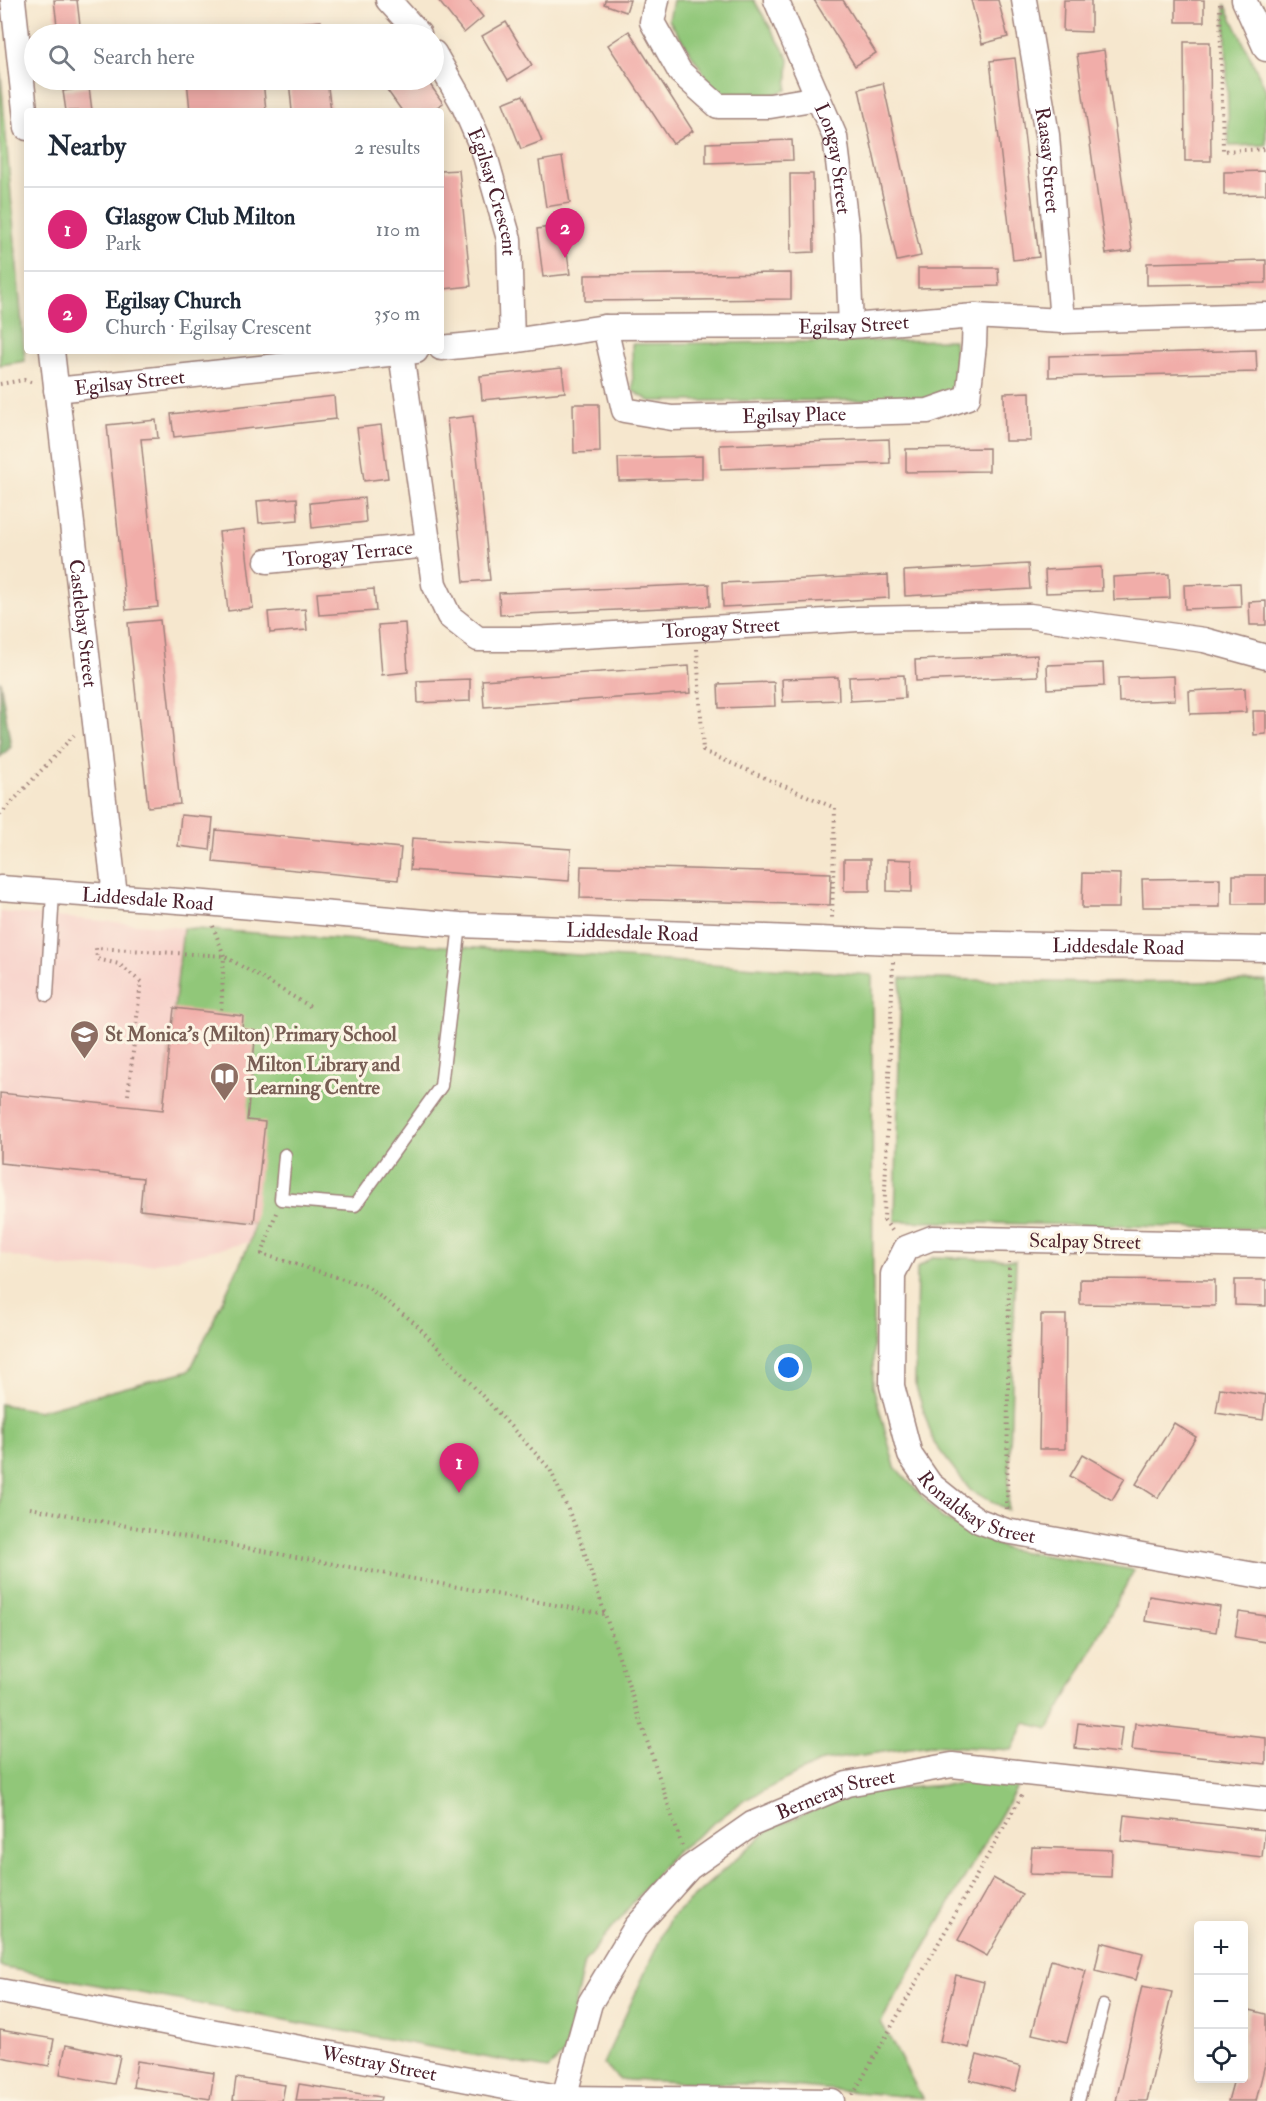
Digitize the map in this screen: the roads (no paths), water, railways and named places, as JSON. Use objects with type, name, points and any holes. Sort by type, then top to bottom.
[{"type":"street","points":[[13,0],[25,108]]},
{"type":"street","points":[[388,0],[410,24]]},
{"type":"street","points":[[657,0],[652,22],[680,72],[718,106],[770,106],[818,98]]},
{"type":"street","name":"Longay Street","points":[[776,0],[835,137],[847,234],[850,326]]},
{"type":"street","name":"Raasay Street","points":[[1024,0],[1047,135],[1062,321]]},
{"type":"street","points":[[1244,0],[1266,49]]},
{"type":"street","name":"Egilsay Crescent","points":[[444,69],[464,104],[480,142],[509,239],[512,341]]},
{"type":"street","name":"Egilsay Street","points":[[444,348],[512,341],[605,327],[850,326],[975,316],[1062,321],[1266,315]]},
{"type":"street","name":"Egilsay Place","points":[[605,327],[624,410],[672,418],[928,411],[968,397],[975,316]]},
{"type":"street","name":"Castlebay Street","points":[[52,354],[115,896]]},
{"type":"street","name":"Egilsay Street","points":[[56,390],[296,358],[371,354]]},
{"type":"street","name":"Torogay Street","points":[[409,354],[434,584],[449,616],[478,639],[534,639],[858,619],[1030,616],[1204,640],[1266,657]]},
{"type":"street","name":"Torogay Terrace","points":[[267,561],[429,545]]},
{"type":"street","name":"Liddesdale Road","points":[[0,888],[460,924],[894,942],[1266,949]]},
{"type":"street","name":"Scalpay Street","points":[[906,1248],[932,1238],[1266,1245]]},
{"type":"street","name":"Ronaldsay Street","points":[[906,1248],[893,1274],[892,1386],[910,1455],[930,1484],[979,1521],[1006,1531],[1266,1577]]},
{"type":"street","name":"Berneray Street","points":[[563,2099],[590,2003],[636,1927],[689,1868],[753,1824],[847,1784],[952,1765],[1266,1799]]},
{"type":"street","name":"Westray Street","points":[[0,1991],[563,2099],[832,2101]]},
{"type":"lane","points":[[47,994],[53,892]]},
{"type":"lane","points":[[285,1155],[281,1199],[355,1205],[441,1086],[460,924]]},
{"type":"lane","points":[[1078,2101],[1103,2006]]},
{"type":"place","name":"Egilsay Church","points":[[565,258]]},
{"type":"place","name":"St Monica's (Milton) Primary School","points":[[84,1060]]},
{"type":"place","name":"Milton Library and Learning Centre","points":[[225,1102]]},
{"type":"place","name":"Glasgow Club Milton","points":[[459,1493]]}]
